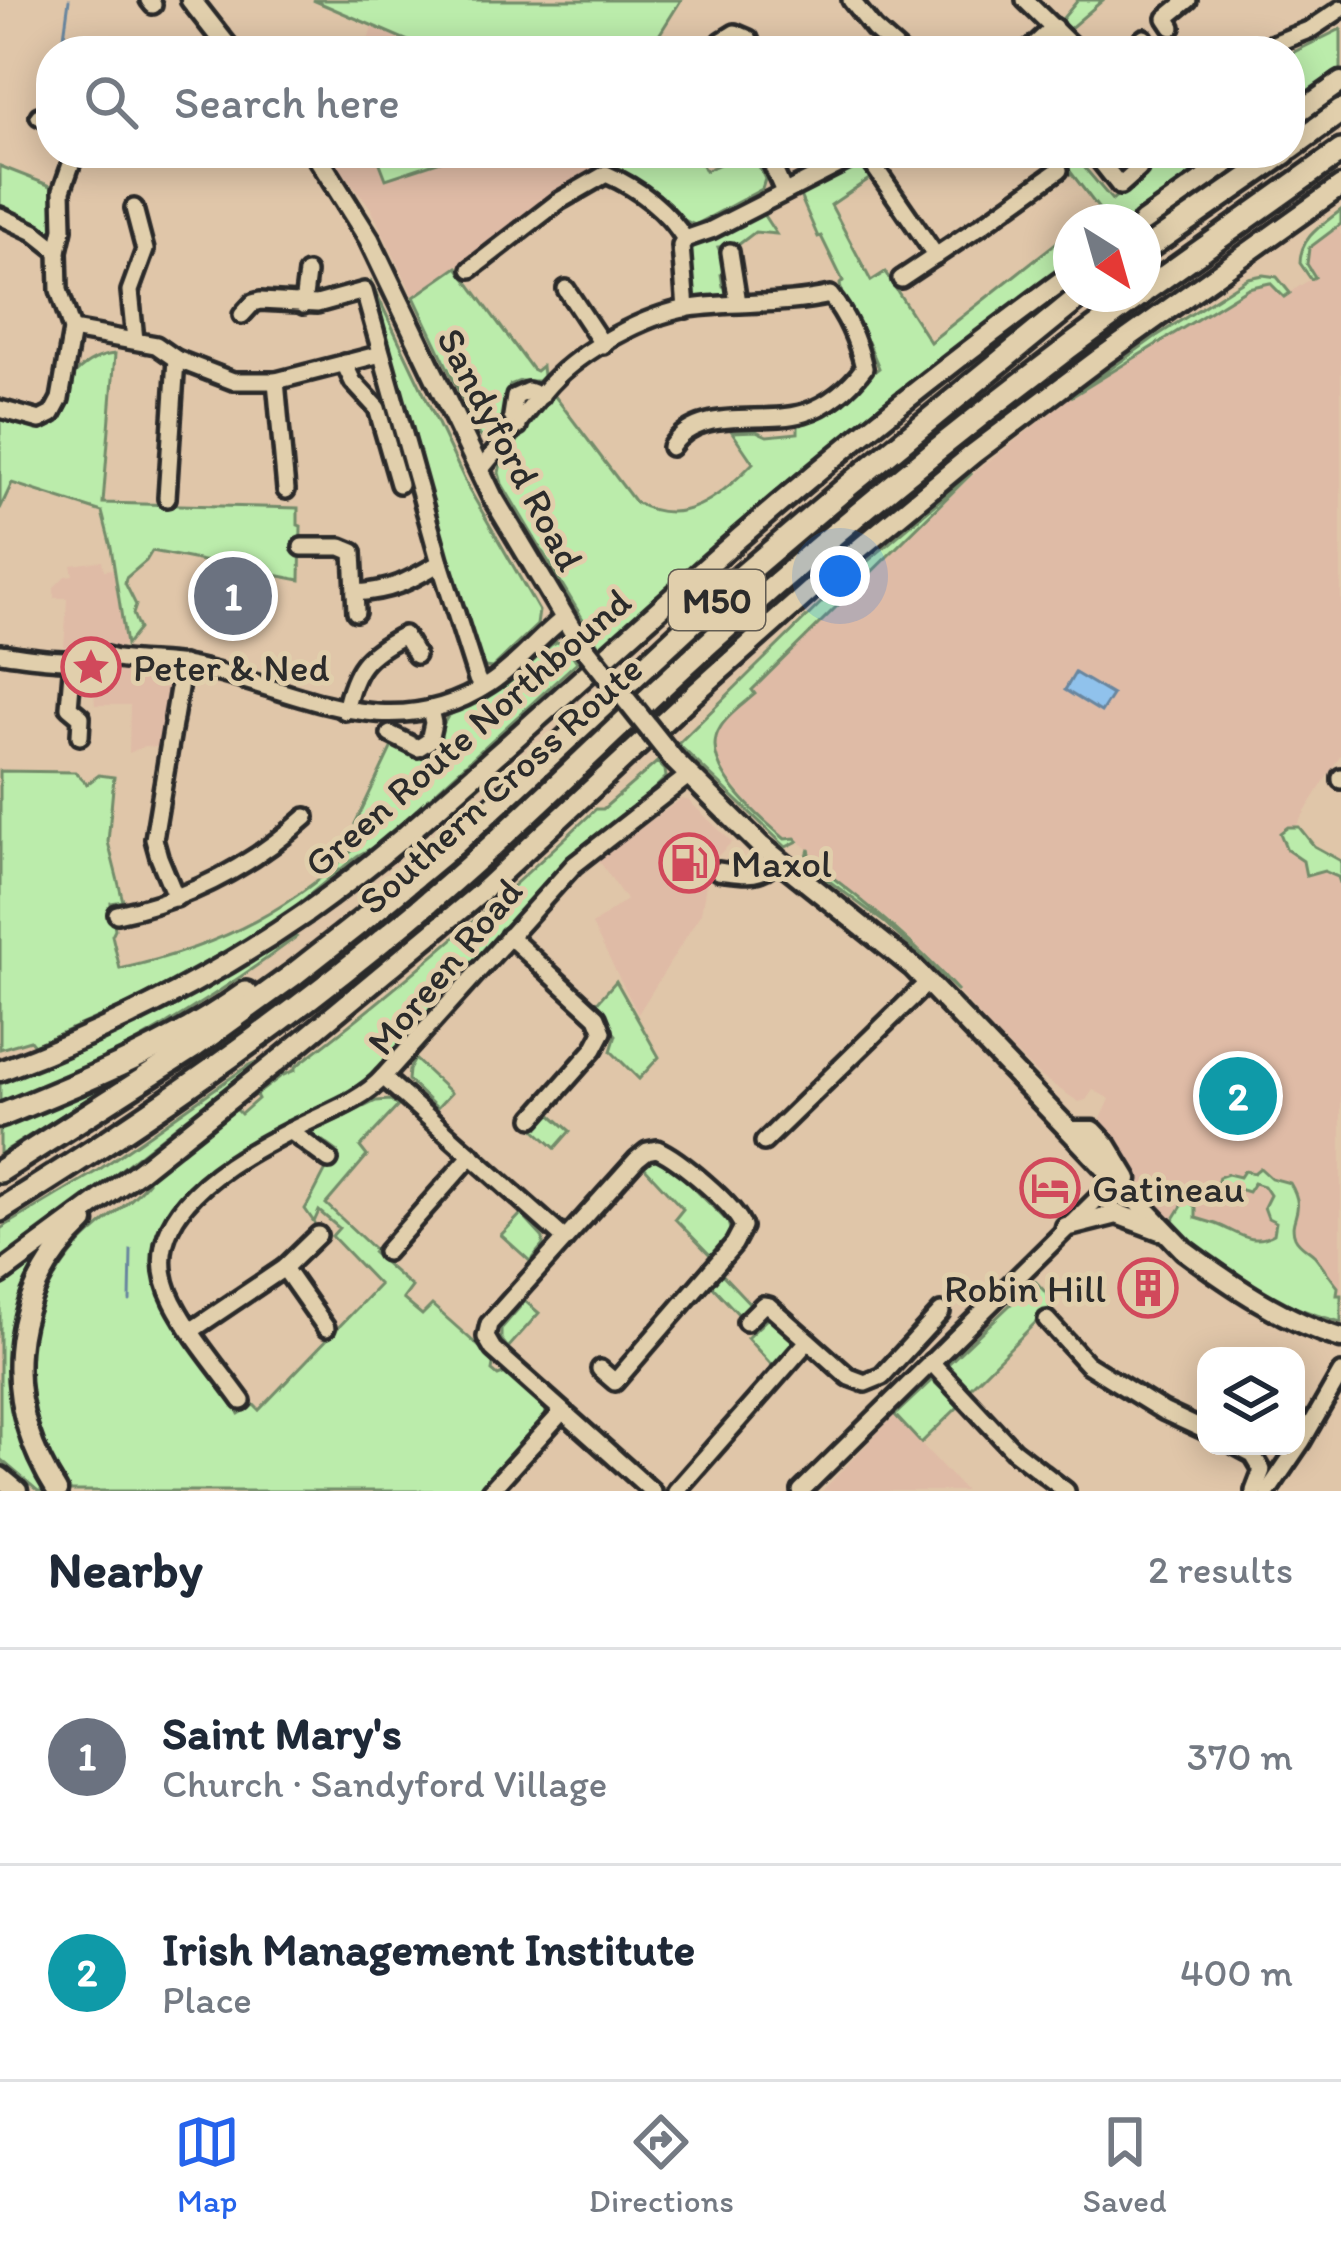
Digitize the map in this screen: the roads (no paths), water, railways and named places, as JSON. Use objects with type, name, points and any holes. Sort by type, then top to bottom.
[{"type":"highway","points":[[1305,138],[1341,111]]},
{"type":"highway","name":"Southern Cross Route","points":[[1161,279],[1341,151]]},
{"type":"highway","points":[[1161,238],[1262,168]]},
{"type":"highway","name":"Southern Cross Route","points":[[0,1172],[127,1093],[293,975],[453,845],[741,578],[1061,312]]},
{"type":"highway","name":"Southern Cross Route","points":[[0,1210],[190,1088],[409,919],[821,545],[935,450],[1117,312]]},
{"type":"highway","points":[[0,1116],[96,1078],[239,998],[371,900],[546,756]]},
{"type":"highway","points":[[0,1220],[214,1081],[321,998],[409,919]]},
{"type":"main road","points":[[191,0],[219,36]]},
{"type":"main road","points":[[1305,107],[1341,82]]},
{"type":"main road","name":"Sandyford Road","points":[[324,168],[368,239],[480,470],[564,618],[681,768],[777,860],[872,932],[928,982],[1165,1232],[1211,1271],[1270,1307],[1341,1338]]},
{"type":"main road","points":[[1161,209],[1219,168]]},
{"type":"main road","points":[[0,1274],[140,1170],[478,896],[683,704],[928,491],[1087,368],[1341,186]]},
{"type":"main road","name":"Green Route Northbound","points":[[0,1068],[128,1018],[211,973],[363,871],[784,500],[1053,288]]},
{"type":"main road","name":"Sandyford Road","points":[[1073,1131],[1093,1131],[1107,1146],[1137,1200]]},
{"type":"main road","points":[[56,1491],[35,1458],[22,1422],[14,1373],[17,1338],[44,1268],[77,1229],[140,1170]]},
{"type":"main road","points":[[1066,1227],[1117,1214],[1165,1232]]},
{"type":"street","points":[[850,0],[882,36]]},
{"type":"street","points":[[1025,0],[1063,36]]},
{"type":"street","points":[[1172,27],[1166,18],[1188,0]]},
{"type":"street","points":[[1294,36],[1341,9]]},
{"type":"street","points":[[1044,36],[1054,27]]},
{"type":"street","points":[[0,409],[40,420],[52,414],[60,399],[72,330],[59,290],[58,251],[62,190],[70,168]]},
{"type":"street","points":[[773,168],[784,192]]},
{"type":"street","points":[[686,309],[681,246],[685,239],[784,192],[819,168]]},
{"type":"street","points":[[874,168],[936,256]]},
{"type":"street","points":[[1106,168],[1120,185],[1138,168]]},
{"type":"street","points":[[901,279],[1059,170]]},
{"type":"street","points":[[471,269],[559,201],[606,174],[665,212],[685,239]]},
{"type":"street","points":[[134,208],[146,250],[130,291],[135,340]]},
{"type":"street","points":[[0,216],[34,232],[58,251]]},
{"type":"street","points":[[730,252],[737,304]]},
{"type":"street","points":[[303,305],[307,273]]},
{"type":"street","points":[[566,290],[603,345]]},
{"type":"street","points":[[242,315],[253,303],[303,305],[364,291],[440,563],[482,688]]},
{"type":"street","points":[[480,470],[568,366],[648,318],[686,309],[830,296],[844,315],[864,368],[839,394],[803,414],[694,425],[671,447]]},
{"type":"street","points":[[72,330],[156,346],[233,381],[277,382],[381,354]]},
{"type":"street","points":[[167,498],[176,359]]},
{"type":"street","points":[[344,363],[352,382],[377,408],[399,484]]},
{"type":"street","points":[[277,382],[286,490]]},
{"type":"street","points":[[302,548],[353,551],[356,612]]},
{"type":"street","points":[[355,593],[400,586],[440,563]]},
{"type":"street","points":[[0,652],[73,660],[98,654],[183,664],[345,711],[410,713],[482,688],[564,618]]},
{"type":"street","points":[[345,711],[352,680],[375,652],[404,635],[416,655]]},
{"type":"street","points":[[73,660],[69,707],[81,717],[80,736]]},
{"type":"street","points":[[176,898],[154,838],[183,664]]},
{"type":"street","points":[[390,734],[418,748],[429,742],[430,709]]},
{"type":"street","name":"Moreen Road","points":[[565,1239],[383,1077],[562,877],[681,768]]},
{"type":"street","points":[[117,914],[176,898],[224,877],[306,817]]},
{"type":"street","points":[[718,872],[754,875],[777,860]]},
{"type":"street","points":[[509,936],[602,1024],[594,1049],[533,1118]]},
{"type":"street","points":[[764,1143],[928,982]]},
{"type":"street","points":[[242,1401],[175,1306],[167,1282],[165,1250],[175,1216],[227,1167],[370,1090],[383,1077]]},
{"type":"street","points":[[290,1131],[329,1160]]},
{"type":"street","points":[[600,1369],[615,1382],[734,1244],[743,1227],[740,1218],[657,1149],[637,1159],[489,1324],[486,1337],[493,1349],[652,1491]]},
{"type":"street","points":[[386,1252],[472,1155]]},
{"type":"street","points":[[801,1491],[1117,1179]]},
{"type":"street","points":[[192,1330],[284,1268],[318,1235]]},
{"type":"street","points":[[284,1268],[326,1328]]},
{"type":"street","points":[[746,1322],[763,1305],[769,1306],[850,1377],[865,1383],[882,1376],[941,1312]]},
{"type":"street","points":[[1047,1320],[1087,1364],[1197,1427]]},
{"type":"street","points":[[676,1491],[808,1341]]},
{"type":"street","points":[[931,1362],[1013,1450],[1066,1491]]},
{"type":"street","points":[[1268,1491],[1341,1373]]},
{"type":"street","points":[[490,1491],[562,1412]]},
{"type":"street","points":[[1253,1455],[1262,1470],[1253,1491]]},
{"type":"water","points":[[1075,673],[1112,695],[1101,712],[1065,690]]},
{"type":"waterway","points":[[64,36],[69,0]]},
{"type":"waterway","points":[[130,1301],[131,1250]]},
{"type":"place","name":"Saint Mary's","points":[[233,596]]},
{"type":"place","name":"Peter & Ned","points":[[91,667]]},
{"type":"place","name":"Maxol","points":[[689,863]]},
{"type":"place","name":"Irish Management Institute","points":[[1238,1096]]},
{"type":"place","name":"Gatineau","points":[[1050,1188]]},
{"type":"place","name":"Robin Hill","points":[[1148,1288]]}]
